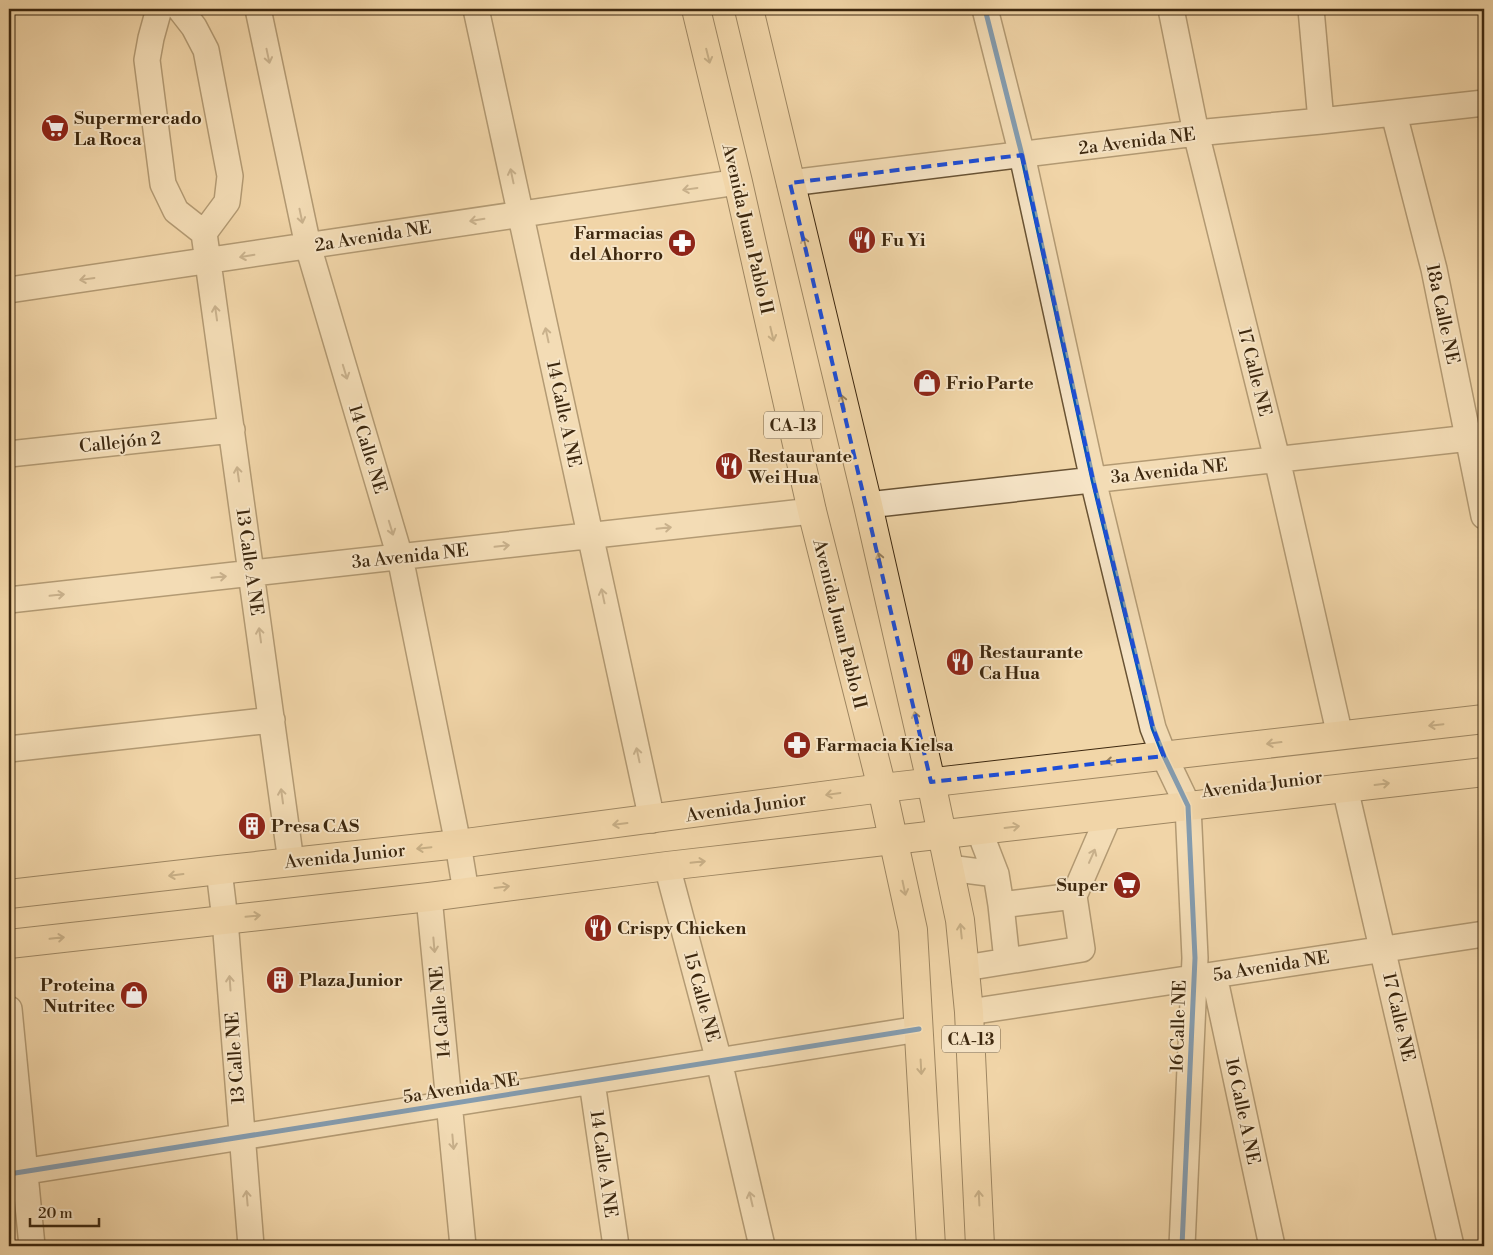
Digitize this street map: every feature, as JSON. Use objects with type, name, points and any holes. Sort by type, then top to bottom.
[{"type":"main road","name":"Avenida Juan Pablo II","points":[[696,9],[738,182],[812,511],[882,788],[913,930],[931,1246]]},
{"type":"main road","name":"CA-13","points":[[749,9],[868,505],[931,782],[960,920],[969,1012],[980,1246]]},
{"type":"main road","name":"Avenida Junior","points":[[9,894],[458,844],[931,782],[1484,719]]},
{"type":"main road","name":"Avenida Junior","points":[[9,944],[429,897],[667,866],[1484,772]]},
{"type":"street","points":[[159,9],[150,38],[147,60],[163,184],[176,211],[204,233],[227,202],[230,176],[206,50],[194,27],[180,9]]},
{"type":"street","name":"14 Calle NE","points":[[258,9],[308,246],[400,557],[466,892]]},
{"type":"street","name":"14 Calle A NE","points":[[476,9],[652,820]]},
{"type":"street","points":[[985,9],[1022,155],[1093,480],[1153,728],[1188,806]]},
{"type":"street","name":"17 Calle NE","points":[[1171,9],[1196,133],[1277,459],[1340,736]]},
{"type":"street","points":[[1311,9],[1321,121]]},
{"type":"street","name":"2a Avenida NE","points":[[790,183],[1196,133],[1394,114],[1484,103]]},
{"type":"street","name":"18a Calle NE","points":[[1394,114],[1434,269],[1470,438],[1484,516]]},
{"type":"street","name":"2a Avenida NE","points":[[9,290],[209,262],[738,182]]},
{"type":"street","name":"13 Calle A NE","points":[[204,233],[291,862]]},
{"type":"street","name":"Callejón 2","points":[[9,454],[232,430]]},
{"type":"street","name":"3a Avenida NE","points":[[868,505],[1470,438]]},
{"type":"street","name":"3a Avenida NE","points":[[9,600],[812,511]]},
{"type":"street","points":[[9,749],[272,720]]},
{"type":"street","name":"17 Calle NE","points":[[1345,788],[1451,1246]]},
{"type":"street","name":"16 Calle NE","points":[[1182,1246],[1203,977],[1195,958],[1188,806]]},
{"type":"street","points":[[964,968],[1082,948],[1074,896],[1109,815]]},
{"type":"street","points":[[979,830],[996,874],[1007,961]]},
{"type":"street","name":"15 Calle NE","points":[[667,866],[718,1061],[762,1246]]},
{"type":"street","points":[[949,868],[996,874]]},
{"type":"street","name":"13 Calle NE","points":[[218,870],[225,920],[251,1246]]},
{"type":"street","points":[[1001,905],[1074,896]]},
{"type":"street","name":"14 Calle NE","points":[[429,897],[462,1246]]},
{"type":"street","name":"5a Avenida NE","points":[[969,1012],[1484,934]]},
{"type":"street","name":"16 Calle A NE","points":[[1203,977],[1272,1246]]},
{"type":"street","points":[[9,1009],[17,1173],[32,1246]]},
{"type":"street","name":"5a Avenida NE","points":[[17,1173],[918,1029]]},
{"type":"street","name":"14 Calle A NE","points":[[592,1082],[616,1246]]},
{"type":"highlighted area","points":[[1022,155],[1093,480],[1153,728],[1164,756],[931,782],[790,183]]},
{"type":"cycle path","points":[[985,9],[1022,155],[1093,480],[1153,728],[1188,806],[1195,958],[1182,1246]]},
{"type":"cycle path","points":[[9,1174],[919,1029]]},
{"type":"place","name":"Supermercado La Roca","points":[[55,128]]},
{"type":"place","name":"Fu Yi","points":[[862,240]]},
{"type":"place","name":"Farmacias del Ahorro","points":[[682,243]]},
{"type":"place","name":"Frio Parte","points":[[927,383]]},
{"type":"place","name":"Restaurante Wei Hua","points":[[729,466]]},
{"type":"place","name":"Restaurante Ca Hua","points":[[960,662]]},
{"type":"place","name":"Farmacia Kielsa","points":[[797,745]]},
{"type":"place","name":"Presa CAS","points":[[252,826]]},
{"type":"place","name":"Super","points":[[1127,885]]},
{"type":"place","name":"Crispy Chicken","points":[[598,928]]},
{"type":"place","name":"Plaza Junior","points":[[280,980]]},
{"type":"place","name":"Proteina Nutritec","points":[[134,995]]}]
